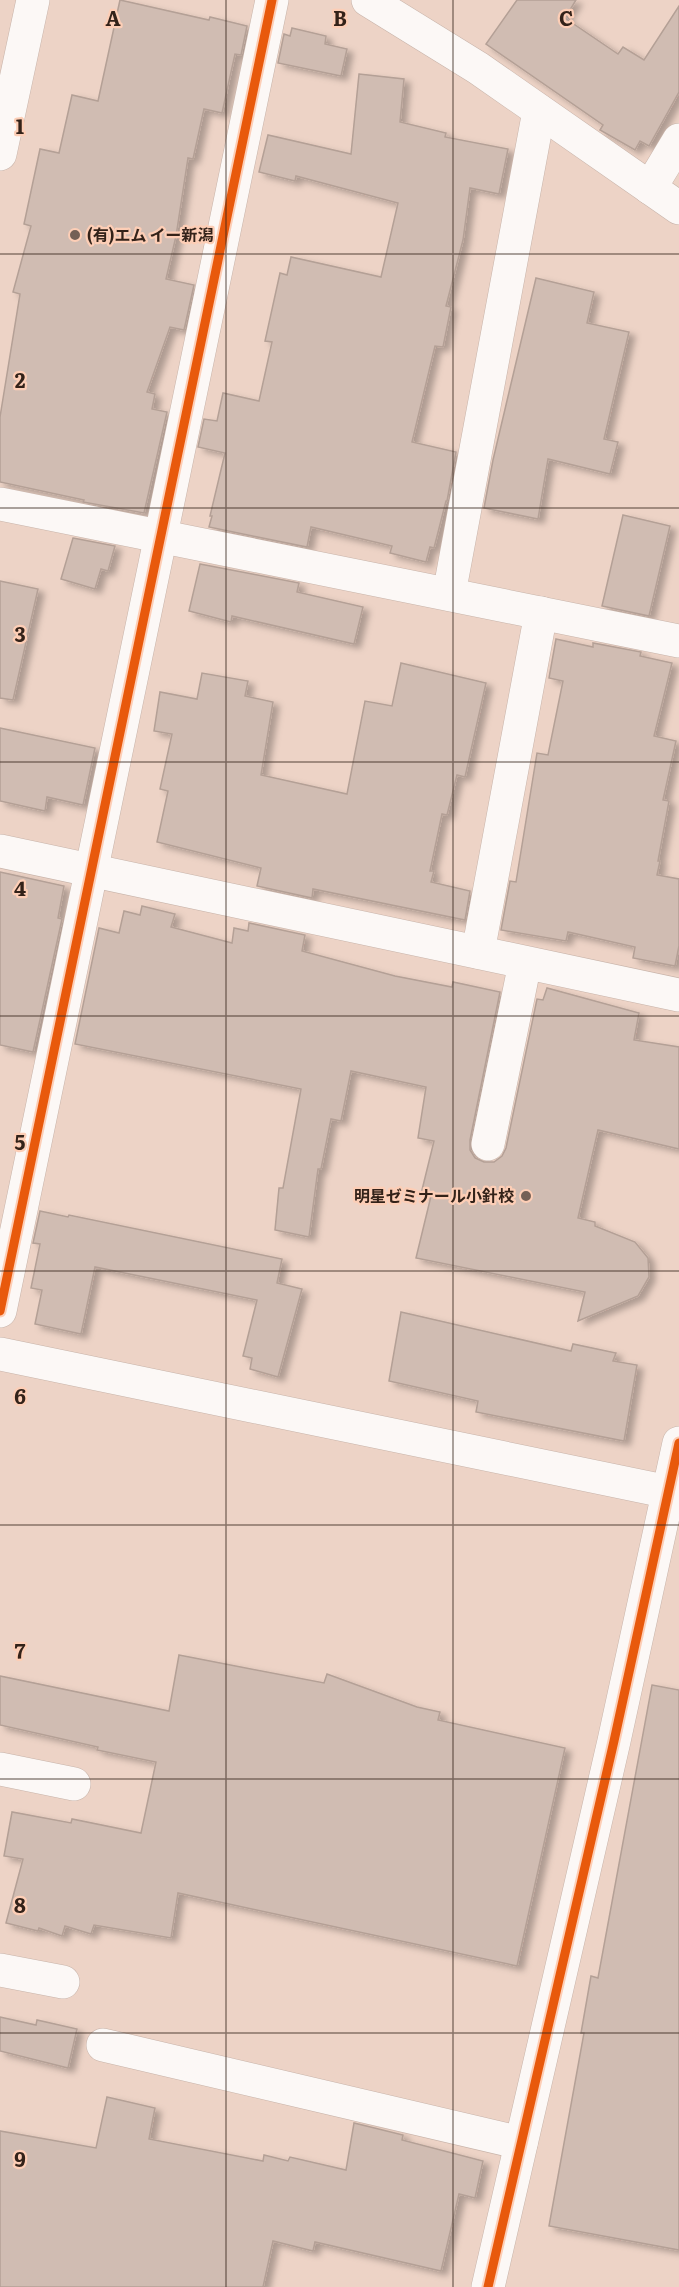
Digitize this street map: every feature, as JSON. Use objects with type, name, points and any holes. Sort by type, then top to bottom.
[{"type":"street","points":[[0,154],[33,0]]},
{"type":"street","points":[[0,1311],[272,0]]},
{"type":"street","points":[[368,0],[478,68],[679,208]]},
{"type":"street","points":[[449,594],[539,111]]},
{"type":"street","points":[[650,188],[679,140]]},
{"type":"street","points":[[0,504],[679,641]]},
{"type":"street","points":[[478,952],[541,613]]},
{"type":"street","points":[[0,851],[679,995]]},
{"type":"street","points":[[488,1144],[525,963]]},
{"type":"street","points":[[0,1354],[674,1493]]},
{"type":"street","points":[[488,2287],[674,1493],[679,1443]]},
{"type":"street","points":[[0,1769],[74,1784]]},
{"type":"street","points":[[0,1970],[63,1982]]},
{"type":"street","points":[[103,2045],[521,2143]]},
{"type":"building","points":[[120,0],[247,26],[241,55],[235,54],[222,113],[204,109],[193,159],[188,158],[176,236],[166,279],[194,285],[184,330],[170,327],[147,392],[155,394],[152,409],[167,412],[144,513],[83,502],[84,500],[0,482],[0,417],[20,294],[13,292],[31,226],[24,224],[40,149],[59,153],[72,95],[98,101]]},
{"type":"building","points":[[517,0],[576,0],[565,18],[618,54],[623,47],[644,60],[679,6],[679,92],[649,146],[640,141],[635,150],[600,130],[603,125],[486,44]]},
{"type":"building","points":[[292,28],[326,36],[325,44],[347,49],[341,76],[278,63],[284,34],[290,36]]},
{"type":"building","points":[[359,74],[404,79],[400,122],[446,133],[445,137],[508,149],[499,194],[470,188],[463,240],[446,306],[451,307],[443,347],[435,346],[412,442],[456,452],[447,501],[434,548],[430,547],[426,562],[390,553],[392,546],[311,527],[307,547],[209,527],[225,453],[198,447],[204,419],[217,421],[223,393],[259,401],[272,342],[265,341],[280,273],[287,275],[291,257],[381,277],[398,203],[296,176],[295,181],[259,172],[268,135],[351,154]]},
{"type":"building","points":[[536,278],[594,292],[587,323],[629,332],[604,439],[618,442],[610,474],[548,459],[538,519],[484,508],[493,460]]},
{"type":"building","points":[[623,515],[670,526],[649,616],[602,606]]},
{"type":"building","points":[[73,538],[115,546],[108,571],[101,569],[95,589],[61,579]]},
{"type":"building","points":[[200,564],[299,583],[297,592],[363,607],[354,644],[232,616],[231,622],[189,611]]},
{"type":"building","points":[[0,581],[38,589],[13,700],[0,698]]},
{"type":"building","points":[[556,639],[593,647],[593,643],[641,652],[640,656],[672,663],[654,736],[676,741],[663,800],[669,801],[657,875],[679,879],[679,946],[675,966],[633,958],[635,947],[568,932],[566,941],[501,930],[510,881],[516,882],[537,753],[548,755],[563,681],[549,678]]},
{"type":"building","points":[[401,663],[486,683],[465,777],[457,775],[447,815],[442,814],[430,871],[434,871],[431,882],[470,891],[465,920],[313,889],[312,898],[257,886],[261,868],[157,842],[168,791],[160,789],[172,734],[154,731],[160,692],[197,699],[202,673],[248,681],[245,696],[273,702],[261,775],[347,794],[365,701],[392,706]]},
{"type":"building","points":[[0,728],[95,748],[83,805],[47,797],[45,811],[0,801]]},
{"type":"building","points":[[0,872],[64,886],[58,918],[62,919],[33,1052],[0,1045]]},
{"type":"building","points":[[142,906],[175,914],[171,927],[232,943],[234,928],[248,931],[249,923],[305,935],[302,951],[395,976],[452,987],[453,982],[500,992],[470,1140],[470,1150],[475,1158],[484,1162],[494,1162],[502,1156],[506,1148],[537,999],[543,1000],[547,988],[639,1013],[634,1040],[679,1047],[679,1149],[598,1130],[578,1218],[595,1222],[595,1226],[635,1242],[648,1258],[649,1277],[638,1296],[578,1321],[585,1292],[416,1258],[431,1196],[421,1194],[434,1141],[418,1138],[426,1087],[351,1071],[341,1121],[331,1119],[321,1169],[318,1169],[309,1237],[275,1230],[279,1188],[283,1188],[301,1089],[75,1044],[99,928],[119,933],[124,911],[140,915]]},
{"type":"building","points":[[40,1211],[282,1259],[277,1283],[302,1289],[278,1377],[250,1369],[252,1358],[243,1356],[257,1300],[95,1267],[81,1334],[35,1324],[42,1290],[31,1288],[40,1244],[33,1243]]},
{"type":"building","points":[[401,1312],[571,1351],[573,1344],[616,1353],[613,1361],[637,1365],[624,1441],[476,1412],[478,1401],[389,1381]]},
{"type":"building","points":[[179,1655],[324,1683],[327,1674],[417,1707],[440,1712],[438,1720],[565,1748],[517,1966],[178,1893],[171,1938],[94,1925],[91,1934],[65,1926],[62,1936],[39,1928],[38,1931],[6,1923],[23,1859],[4,1856],[12,1812],[71,1823],[72,1819],[141,1833],[156,1762],[97,1750],[98,1747],[0,1725],[0,1676],[169,1711]]},
{"type":"building","points":[[652,1685],[679,1690],[679,2250],[549,2226],[584,2033],[581,2033],[591,1976],[598,1978]]},
{"type":"building","points":[[0,2017],[36,2025],[37,2020],[77,2029],[68,2068],[0,2051]]},
{"type":"building","points":[[107,2097],[155,2108],[149,2139],[263,2161],[264,2155],[288,2161],[290,2157],[346,2170],[354,2123],[403,2135],[402,2140],[483,2161],[475,2198],[459,2194],[441,2271],[315,2242],[313,2251],[273,2241],[263,2287],[0,2287],[0,2131],[96,2148]]},
{"type":"cycle path","points":[[0,1311],[272,0]]},
{"type":"cycle path","points":[[488,2287],[614,1741],[679,1443]]},
{"type":"place","name":"(有)エム イー新潟","points":[[75,235]]},
{"type":"place","name":"明星ゼミナール小針校","points":[[526,1196]]}]
